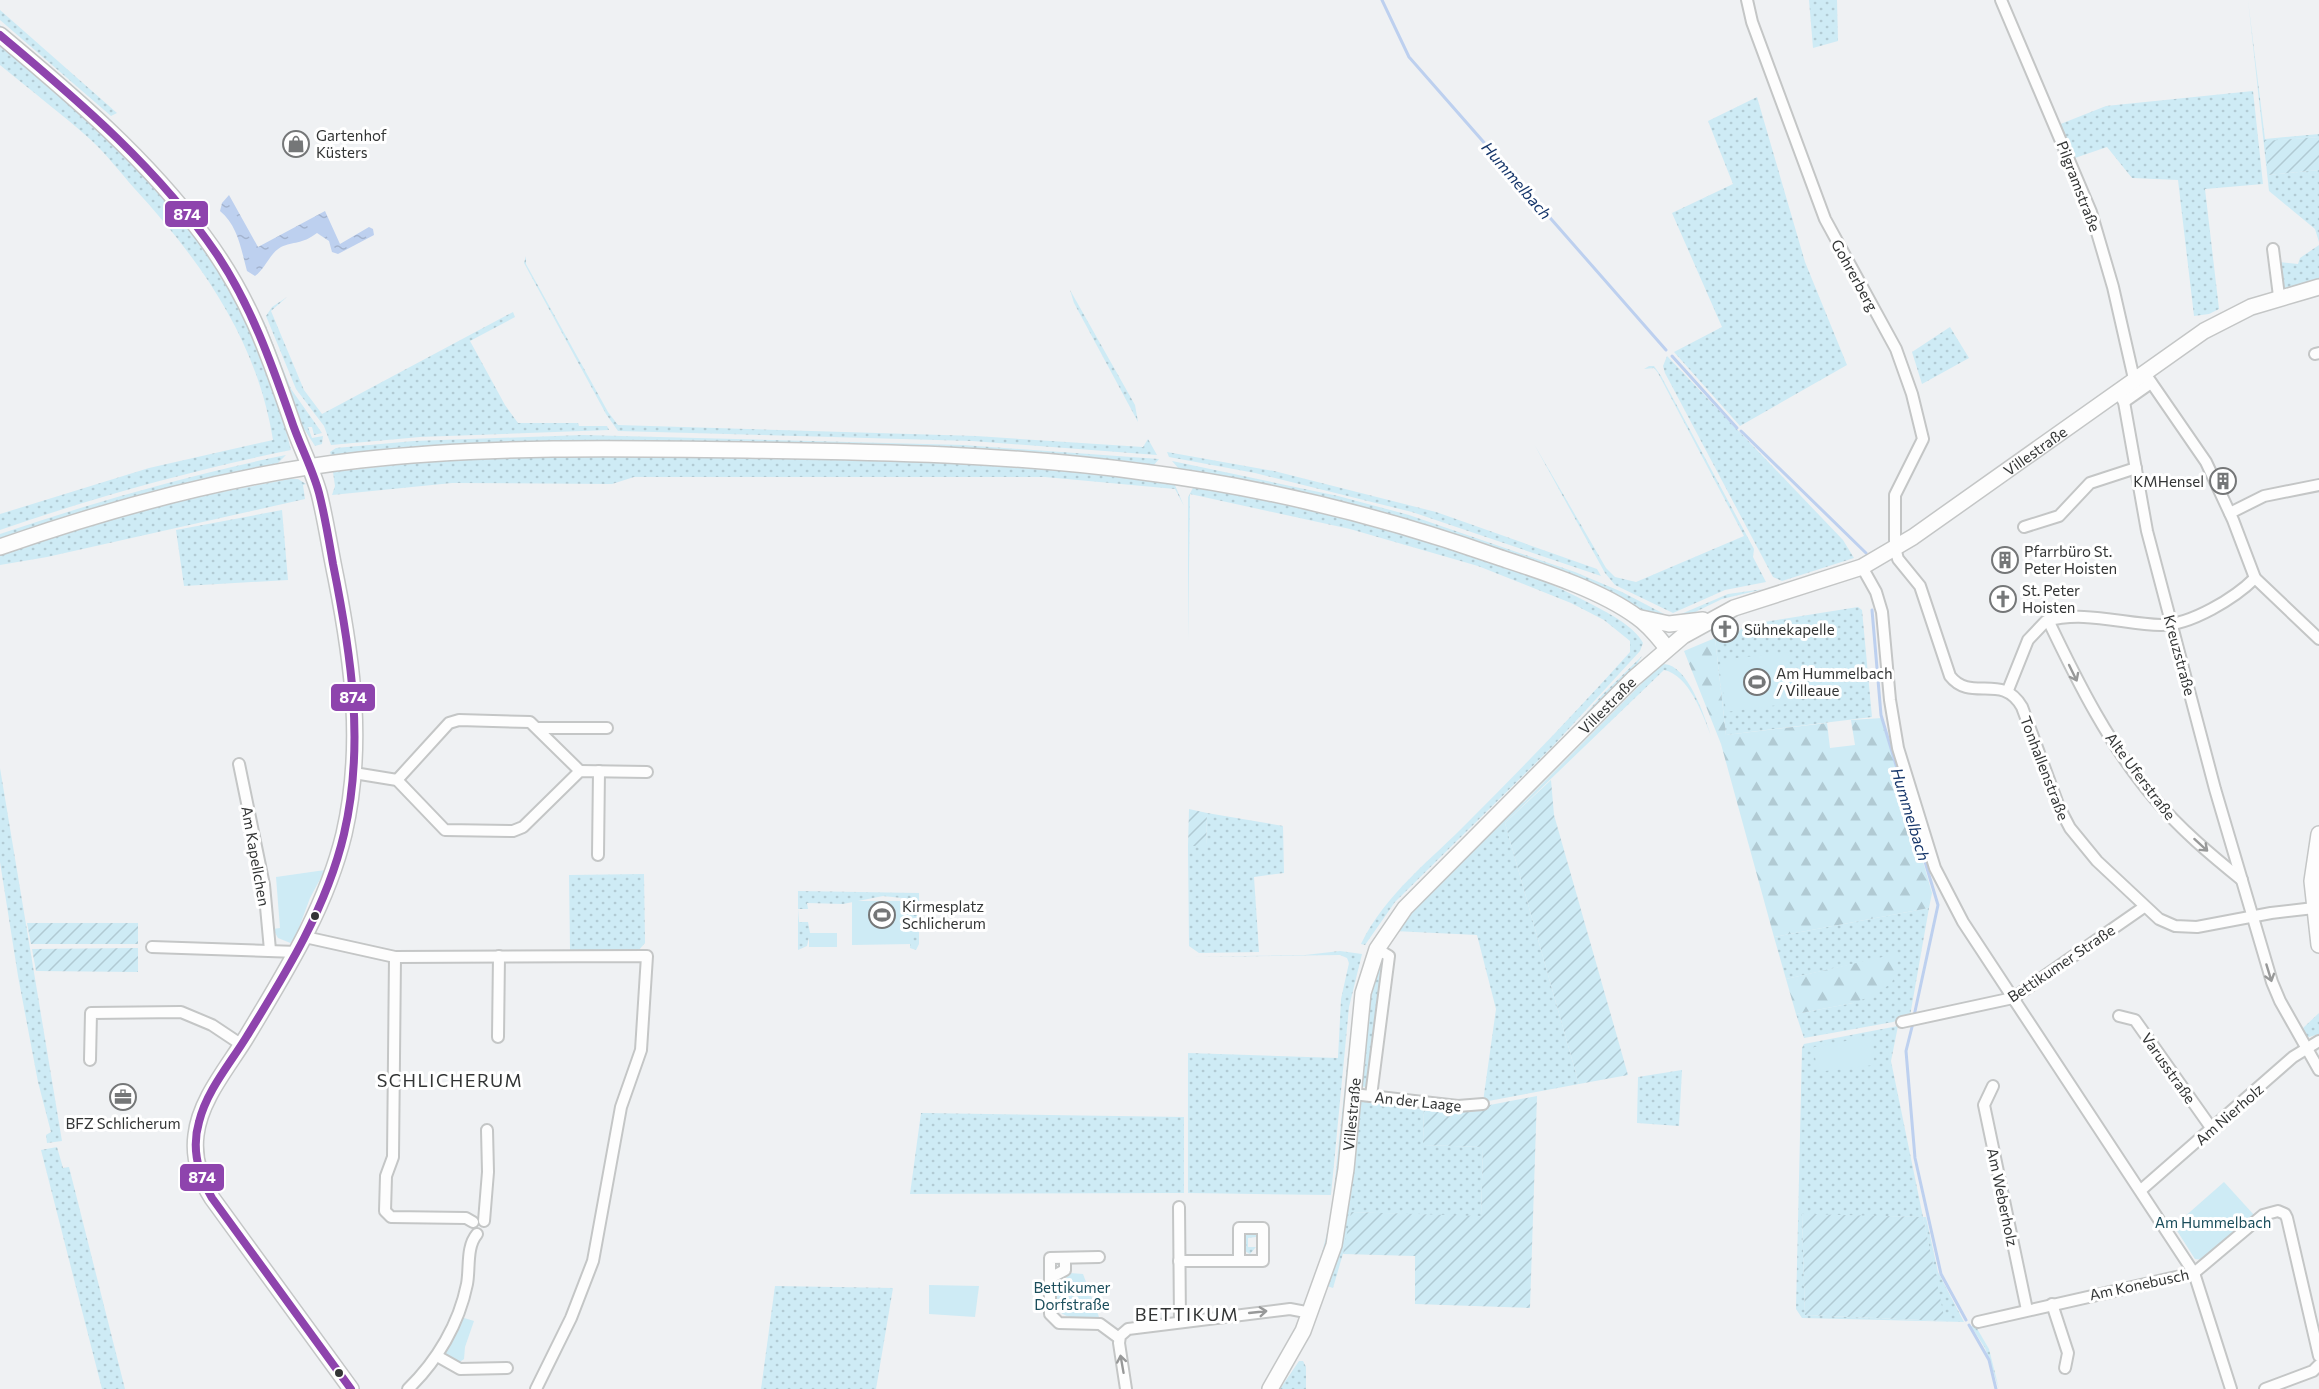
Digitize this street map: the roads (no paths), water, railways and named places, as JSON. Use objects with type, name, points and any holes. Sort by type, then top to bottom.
[{"type":"main road","points":[[0,35],[94,116],[159,182],[204,236],[234,281],[261,333],[321,505],[353,673],[356,718],[354,773],[337,858],[305,937],[207,1101],[196,1136],[198,1168],[212,1198],[351,1389]]},
{"type":"main road","name":"Villestraße","points":[[1270,1389],[1311,1313],[1328,1264],[1338,1225],[1363,993],[1377,949],[1405,908],[1667,648],[1712,618],[1734,608],[1862,567],[1895,548],[2121,397],[2143,378],[2220,322],[2279,297],[2319,286]]},
{"type":"main road","points":[[0,547],[152,499],[309,467],[460,452],[647,449],[931,455],[1113,468],[1235,486],[1402,526],[1534,570],[1598,596],[1638,617],[1670,624],[1712,618]]},
{"type":"main road","points":[[1638,617],[1667,648]]},
{"type":"main road","points":[[2319,834],[2312,881],[2319,945]]},
{"type":"street","name":"Gohrerberg","points":[[1747,0],[1752,22],[1825,219],[1896,349],[1919,416],[1922,444],[1898,485],[1895,495],[1895,548]]},
{"type":"street","name":"Pilgramstraße","points":[[2001,0],[2089,206],[2143,378]]},
{"type":"street","points":[[2273,249],[2279,297]]},
{"type":"street","points":[[2143,378],[2206,462],[2230,513],[2255,578],[2319,639]]},
{"type":"street","name":"Kreuzstraße","points":[[2121,397],[2147,531],[2242,880],[2276,992],[2319,1070]]},
{"type":"street","points":[[2024,527],[2060,516],[2090,483],[2136,468]]},
{"type":"street","points":[[2230,513],[2264,496],[2319,485]]},
{"type":"street","points":[[1895,548],[1898,559],[1920,586],[1947,670],[1953,680],[1968,688],[2008,690],[2028,640],[2037,627],[2048,620],[2095,616],[2172,624],[2237,594],[2255,578]]},
{"type":"street","points":[[1862,567],[1876,592],[1882,612],[1896,737],[1930,854],[1954,906],[2194,1273],[2231,1389]]},
{"type":"street","name":"Alte Uferstraße","points":[[2048,620],[2078,683],[2125,759],[2177,823],[2242,880]]},
{"type":"street","name":"Tonhallenstraße","points":[[2008,690],[2022,707],[2059,807],[2070,828],[2097,861],[2144,907],[2164,922],[2181,927],[2206,926],[2254,916]]},
{"type":"street","points":[[396,780],[452,721],[525,720],[538,728],[580,771]]},
{"type":"street","points":[[538,728],[607,728]]},
{"type":"street","name":"Am Kapellchen","points":[[238,764],[264,885],[270,950]]},
{"type":"street","points":[[354,773],[396,780],[443,830],[513,831],[523,827],[580,771],[647,772]]},
{"type":"street","points":[[598,855],[599,771]]},
{"type":"street","name":"Bettikumer Straße","points":[[1902,1022],[2013,998],[2144,907]]},
{"type":"street","points":[[2254,916],[2316,915]]},
{"type":"street","points":[[305,937],[395,957],[647,956],[642,1050],[621,1107],[593,1261],[571,1318],[536,1389]]},
{"type":"street","points":[[152,946],[297,952]]},
{"type":"street","points":[[1371,1096],[1389,956],[1377,949]]},
{"type":"street","points":[[498,1037],[499,956]]},
{"type":"street","points":[[395,957],[393,1157],[386,1176],[385,1211],[391,1217],[466,1218],[478,1221]]},
{"type":"street","points":[[90,1060],[91,1013],[181,1012],[212,1025],[242,1045]]},
{"type":"street","name":"Varusstraße","points":[[2119,1016],[2135,1020],[2212,1129]]},
{"type":"street","name":"Am Nierholz","points":[[2140,1190],[2306,1048],[2319,1041]]},
{"type":"street","name":"Am Weberholz","points":[[1993,1086],[1984,1105],[2027,1310]]},
{"type":"street","name":"An der Laage","points":[[1353,1094],[1458,1106],[1483,1104]]},
{"type":"street","points":[[408,1389],[437,1356],[462,1301],[471,1243],[477,1234],[471,1230],[478,1221],[488,1172],[487,1130]]},
{"type":"street","points":[[1179,1207],[1180,1322]]},
{"type":"street","name":"Am Konebusch","points":[[1978,1322],[2194,1273],[2264,1215],[2278,1211],[2285,1214],[2287,1218],[2319,1356]]},
{"type":"street","points":[[1099,1257],[1050,1258],[1049,1309],[1053,1319],[1062,1323],[1100,1324],[1119,1338],[1126,1389]]},
{"type":"street","points":[[1179,1261],[1239,1261]]},
{"type":"street","points":[[2052,1304],[2068,1353],[2065,1368]]},
{"type":"street","points":[[1119,1338],[1128,1329],[1180,1322],[1290,1309],[1311,1313]]},
{"type":"street","points":[[437,1356],[460,1369],[507,1368]]},
{"type":"street","points":[[2265,1389],[2313,1371],[2319,1365]]},
{"type":"water","points":[[229,195],[258,247],[325,211],[340,244],[369,227],[373,229],[374,235],[338,254],[332,252],[329,241],[317,233],[281,247],[273,253],[255,276],[247,271],[235,231],[220,211],[222,203]]},
{"type":"waterway","name":"Hummelbach","points":[[1382,0],[1409,57],[1666,350]]},
{"type":"waterway","name":"Hummelbach","points":[[1672,356],[1737,428]]},
{"type":"waterway","name":"Hummelbach","points":[[1741,431],[1866,553]]},
{"type":"waterway","name":"Hummelbach","points":[[1872,610],[1881,715],[1938,905],[1914,1016]]},
{"type":"waterway","name":"Hummelbach","points":[[1913,1023],[1906,1051],[1915,1158],[1941,1274],[1966,1320]]},
{"type":"waterway","name":"Hummelbach","points":[[1969,1325],[1989,1360],[1996,1389]]},
{"type":"place","name":"Gartenhof Küsters","points":[[296,144]]},
{"type":"place","name":"KMHensel","points":[[2223,481]]},
{"type":"place","name":"Pfarrbüro St. Peter Hoisten","points":[[2005,560]]},
{"type":"place","name":"St. Peter Hoisten","points":[[2003,599]]},
{"type":"place","name":"Sühnekapelle","points":[[1725,629]]},
{"type":"place","name":"Am Hummelbach / Villeaue","points":[[1757,682]]},
{"type":"place","name":"Kirmesplatz Schlicherum","points":[[882,915]]},
{"type":"place","name":"BFZ Schlicherum","points":[[123,1097]]},
{"type":"district","name":"SCHLICHERUM","points":[[450,1080]]},
{"type":"district","name":"BETTIKUM","points":[[1187,1314]]},
{"type":"park label","name":"Am Hummelbach","points":[[2213,1222]]},
{"type":"park label","name":"Bettikumer Dorfstraße","points":[[1072,1296]]}]
